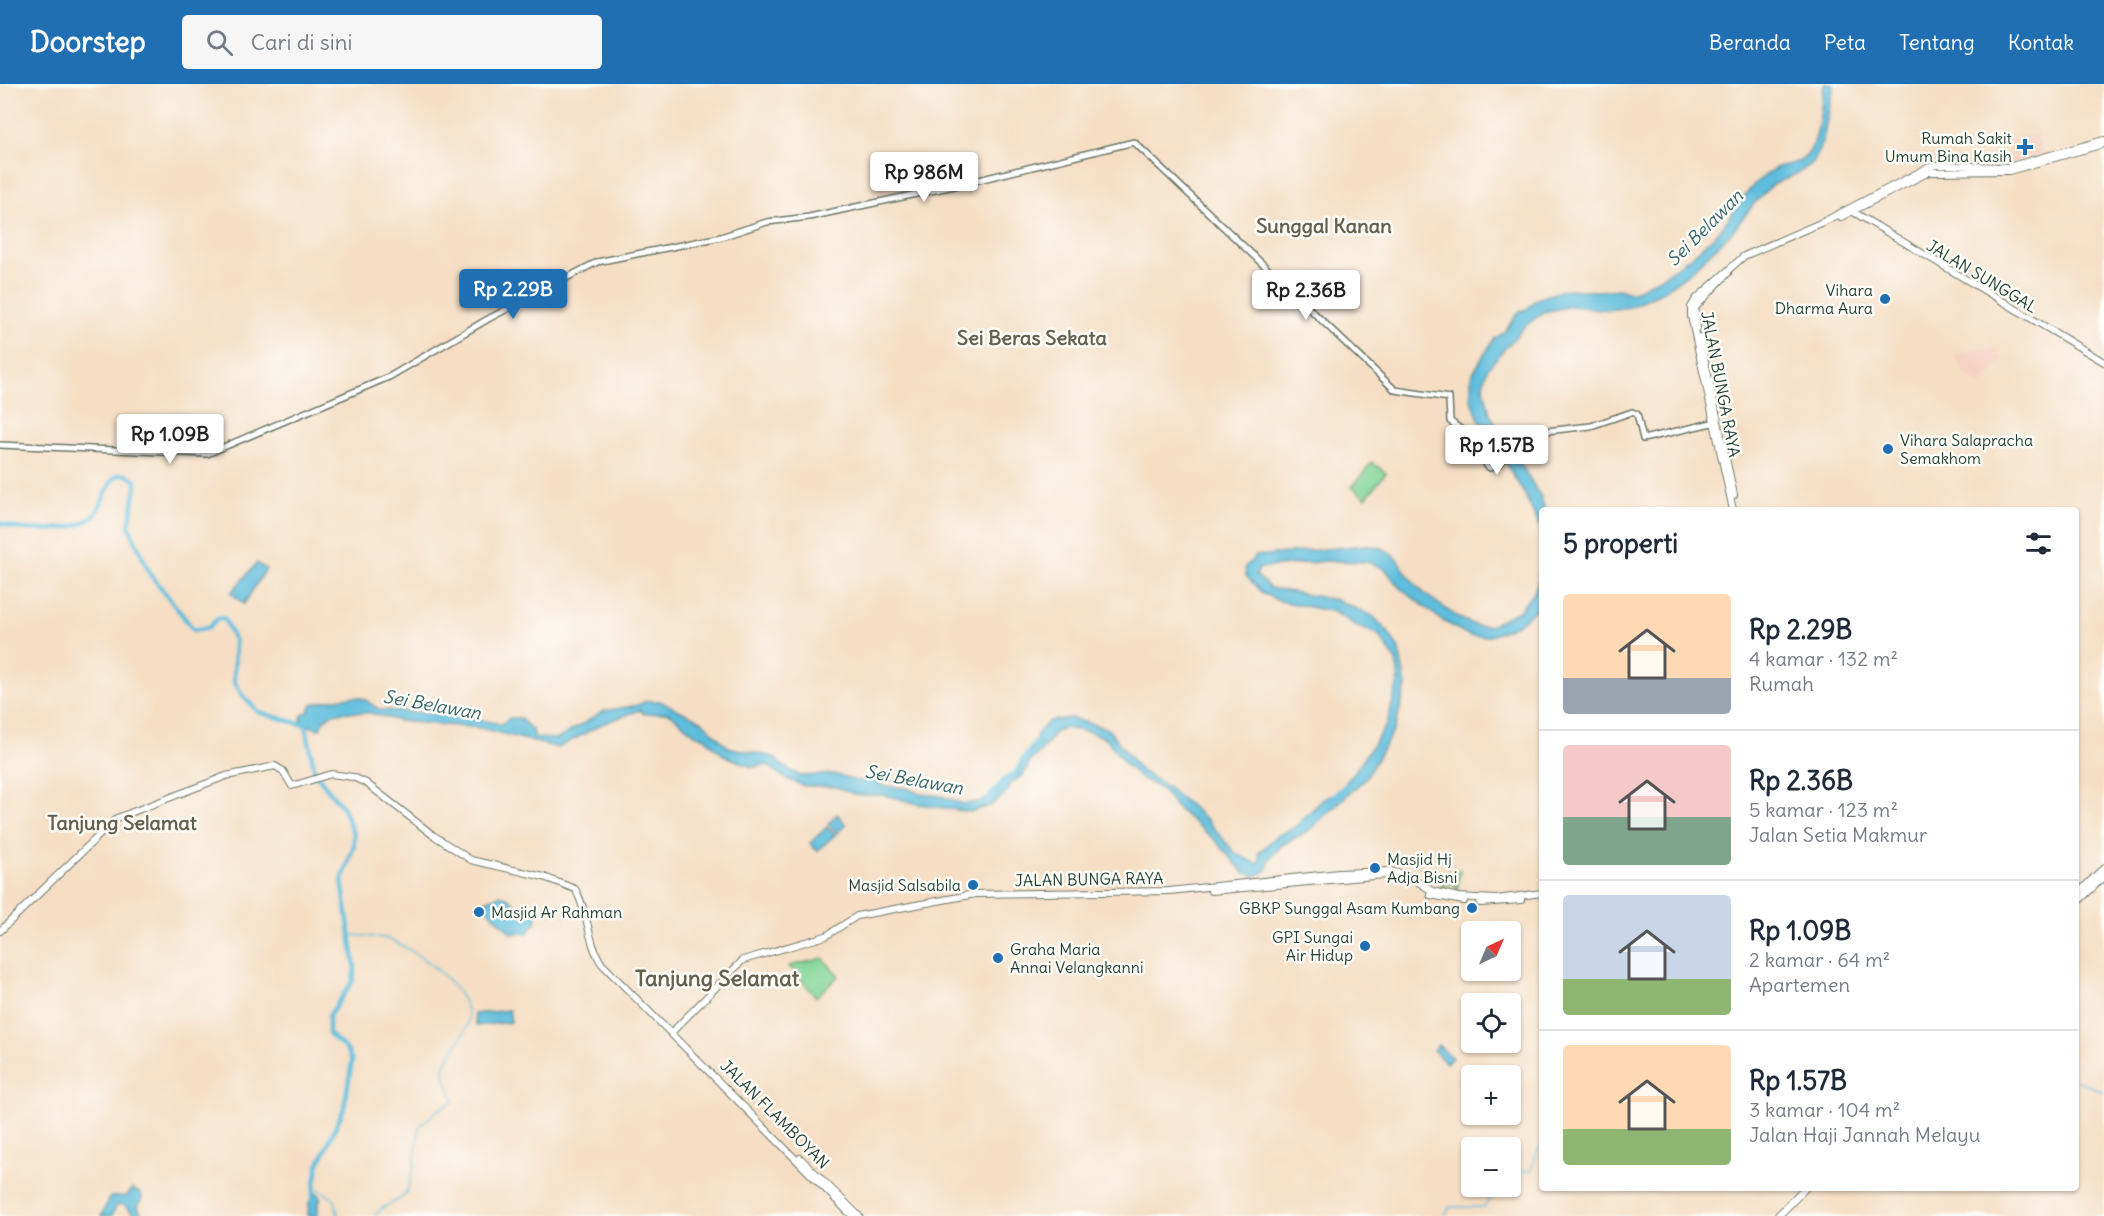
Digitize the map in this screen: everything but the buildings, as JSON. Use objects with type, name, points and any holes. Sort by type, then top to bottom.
[{"type":"highway","points":[[2079,893],[2104,868]]},
{"type":"highway","points":[[2079,900],[2104,876]]},
{"type":"highway","points":[[1778,1216],[1802,1191]]},
{"type":"highway","points":[[1784,1216],[1808,1191]]},
{"type":"main road","points":[[0,445],[207,454],[395,375],[471,328],[597,262],[707,240],[767,222],[809,217],[1134,142],[1395,390],[1449,398],[1450,421],[1474,440],[1487,466],[1504,459],[1537,432],[1591,426],[1632,412],[1637,414],[1643,439],[1716,422]]},
{"type":"main road","name":"JALAN BUNGA RAYA","points":[[1734,507],[1691,307],[1696,299],[1736,261],[1850,211],[1929,172],[2008,167],[2104,142]]},
{"type":"main road","name":"JALAN SUNGGAL","points":[[1850,211],[2104,362]]},
{"type":"main road","points":[[0,931],[116,819],[226,776],[253,770],[278,766],[292,786],[331,774],[346,774],[366,783],[433,835],[471,860],[572,886],[580,899],[597,956],[672,1032]]},
{"type":"main road","name":"JALAN BUNGA RAYA","points":[[672,1032],[743,960],[830,937],[860,919],[962,898],[1172,894],[1392,875],[1405,878],[1425,890],[1447,897],[1492,903],[1539,895]]},
{"type":"main road","name":"JALAN FLAMBOYAN","points":[[672,1032],[852,1216]]},
{"type":"main road","name":"JALAN FLAMBOYAN","points":[[672,1032],[859,1216]]},
{"type":"shaded area","name":"Rumah Sakit Umum Bina Kasih","points":[[2036,133],[2044,154],[2009,163],[2010,141]]},
{"type":"shaded area","points":[[1992,347],[2003,360],[1979,385],[1963,372],[1954,355]]},
{"type":"green space","points":[[1372,462],[1386,473],[1366,498],[1352,487]]},
{"type":"green space","points":[[1460,870],[1457,893],[1455,885],[1449,884],[1441,888],[1445,872]]},
{"type":"green space","points":[[823,958],[839,976],[816,997],[789,966]]},
{"type":"water","name":"Sei Belawan","points":[[1824,84],[1834,84],[1823,140],[1814,162],[1800,172],[1772,185],[1732,232],[1690,272],[1665,290],[1630,307],[1608,310],[1571,306],[1544,312],[1524,327],[1487,369],[1483,385],[1490,414],[1541,497],[1544,507],[1539,507],[1539,525],[1525,495],[1479,419],[1471,400],[1471,376],[1494,339],[1504,332],[1519,312],[1527,309],[1537,299],[1566,289],[1598,291],[1619,289],[1630,293],[1668,273],[1691,257],[1713,237],[1755,183],[1778,167],[1796,162],[1807,155],[1816,136]]},
{"type":"water","name":"Sei Belawan","points":[[1366,545],[1382,548],[1394,555],[1412,581],[1426,595],[1459,618],[1477,626],[1489,626],[1519,611],[1534,592],[1539,579],[1539,607],[1517,625],[1490,636],[1470,636],[1443,621],[1399,587],[1385,569],[1368,562],[1327,561],[1260,568],[1256,575],[1270,588],[1337,600],[1373,616],[1388,632],[1399,649],[1406,686],[1395,728],[1365,779],[1308,831],[1282,845],[1269,859],[1267,870],[1257,876],[1244,873],[1215,840],[1178,809],[1161,789],[1142,779],[1125,764],[1106,738],[1089,732],[1065,728],[1056,731],[1040,753],[1031,760],[1023,776],[1011,783],[1008,791],[992,805],[971,812],[918,804],[885,795],[856,795],[836,787],[804,786],[785,778],[767,765],[752,767],[723,755],[705,738],[695,734],[669,713],[644,714],[640,710],[602,724],[558,748],[480,728],[399,721],[370,713],[343,712],[330,715],[323,721],[320,729],[300,724],[302,715],[308,712],[312,704],[355,697],[364,699],[382,710],[456,715],[501,724],[510,718],[520,718],[533,731],[535,738],[558,739],[604,711],[638,705],[646,701],[660,701],[702,721],[728,747],[774,757],[780,764],[800,776],[834,774],[856,781],[872,780],[884,786],[907,788],[920,794],[941,796],[963,804],[981,801],[993,795],[1005,780],[1018,775],[1024,759],[1034,747],[1037,734],[1049,721],[1072,718],[1108,729],[1141,771],[1165,785],[1206,819],[1235,853],[1257,864],[1260,860],[1259,853],[1276,836],[1295,827],[1322,800],[1338,792],[1353,774],[1387,724],[1399,678],[1396,661],[1378,634],[1358,627],[1334,612],[1276,600],[1261,592],[1246,576],[1245,567],[1256,556]]},
{"type":"water","points":[[257,563],[266,569],[244,604],[231,593]]},
{"type":"water","points":[[837,814],[846,825],[837,833],[828,824]]},
{"type":"water","points":[[827,827],[835,835],[817,851],[810,843]]},
{"type":"water","points":[[499,895],[507,897],[522,909],[536,911],[537,920],[528,933],[511,933],[485,907],[485,901]]},
{"type":"water","points":[[509,1010],[511,1022],[476,1026],[474,1014]]},
{"type":"water","points":[[1438,1045],[1452,1058],[1446,1063],[1433,1050]]},
{"type":"water","points":[[132,1189],[140,1193],[142,1198],[138,1206],[142,1216],[136,1216],[123,1204],[116,1206],[112,1216],[101,1216],[110,1197],[127,1196]]},
{"type":"water","points":[[315,1191],[321,1197],[318,1216],[308,1216],[309,1203]]},
{"type":"waterway","points":[[0,523],[35,530],[49,530],[86,521],[99,509],[114,478],[127,475],[136,481],[129,526],[150,574],[194,630],[209,627],[218,618],[224,618],[235,642],[234,681],[242,695],[258,712],[304,725]]},
{"type":"waterway","name":"Sei Belawan","points":[[308,722],[306,726],[315,773],[343,808],[354,835],[354,845],[342,881],[355,967],[353,981],[329,1016],[329,1034],[347,1050],[352,1061],[344,1108],[318,1166],[312,1201]]},
{"type":"waterway","name":"Sei Belawan","points":[[988,798],[1004,780],[1016,773],[1036,742]]},
{"type":"waterway","name":"Sei Belawan","points":[[1331,798],[1345,786]]},
{"type":"waterway","points":[[351,935],[388,939],[413,952],[440,972],[461,996],[467,1009],[466,1028],[444,1071],[454,1101],[438,1110],[419,1127],[414,1168],[407,1191],[403,1197],[381,1209],[375,1216]]},
{"type":"waterway","points":[[2079,1081],[2104,1092]]},
{"type":"waterway","points":[[1521,1171],[1531,1171],[1539,1149]]},
{"type":"waterway","points":[[319,1189],[335,1200],[338,1216]]},
{"type":"waterway","points":[[1444,1216],[1450,1207],[1484,1207],[1491,1197]]},
{"type":"place","name":"Rumah Sakit Umum Bina Kasih","points":[[2025,147]]},
{"type":"place","name":"Vihara Dharma Aura","points":[[1885,299]]},
{"type":"place","name":"Vihara Salapracha Semakhom","points":[[1888,449]]},
{"type":"place","name":"Masjid Hj Adja Bisni","points":[[1375,868]]},
{"type":"place","name":"Masjid Salsabila","points":[[973,885]]},
{"type":"place","name":"GBKP Sunggal Asam Kumbang","points":[[1472,908]]},
{"type":"place","name":"Masjid Ar Rahman","points":[[479,912]]},
{"type":"place","name":"GPI Sungai Air Hidup","points":[[1365,946]]},
{"type":"place","name":"Graha Maria Annai Velangkanni","points":[[998,958]]},
{"type":"district","name":"Sunggal Kanan","points":[[1324,226]]},
{"type":"district","name":"Sei Beras Sekata","points":[[1032,338]]},
{"type":"district","name":"Tanjung Selamat","points":[[122,823]]},
{"type":"district","name":"Tanjung Selamat","points":[[717,978]]}]
